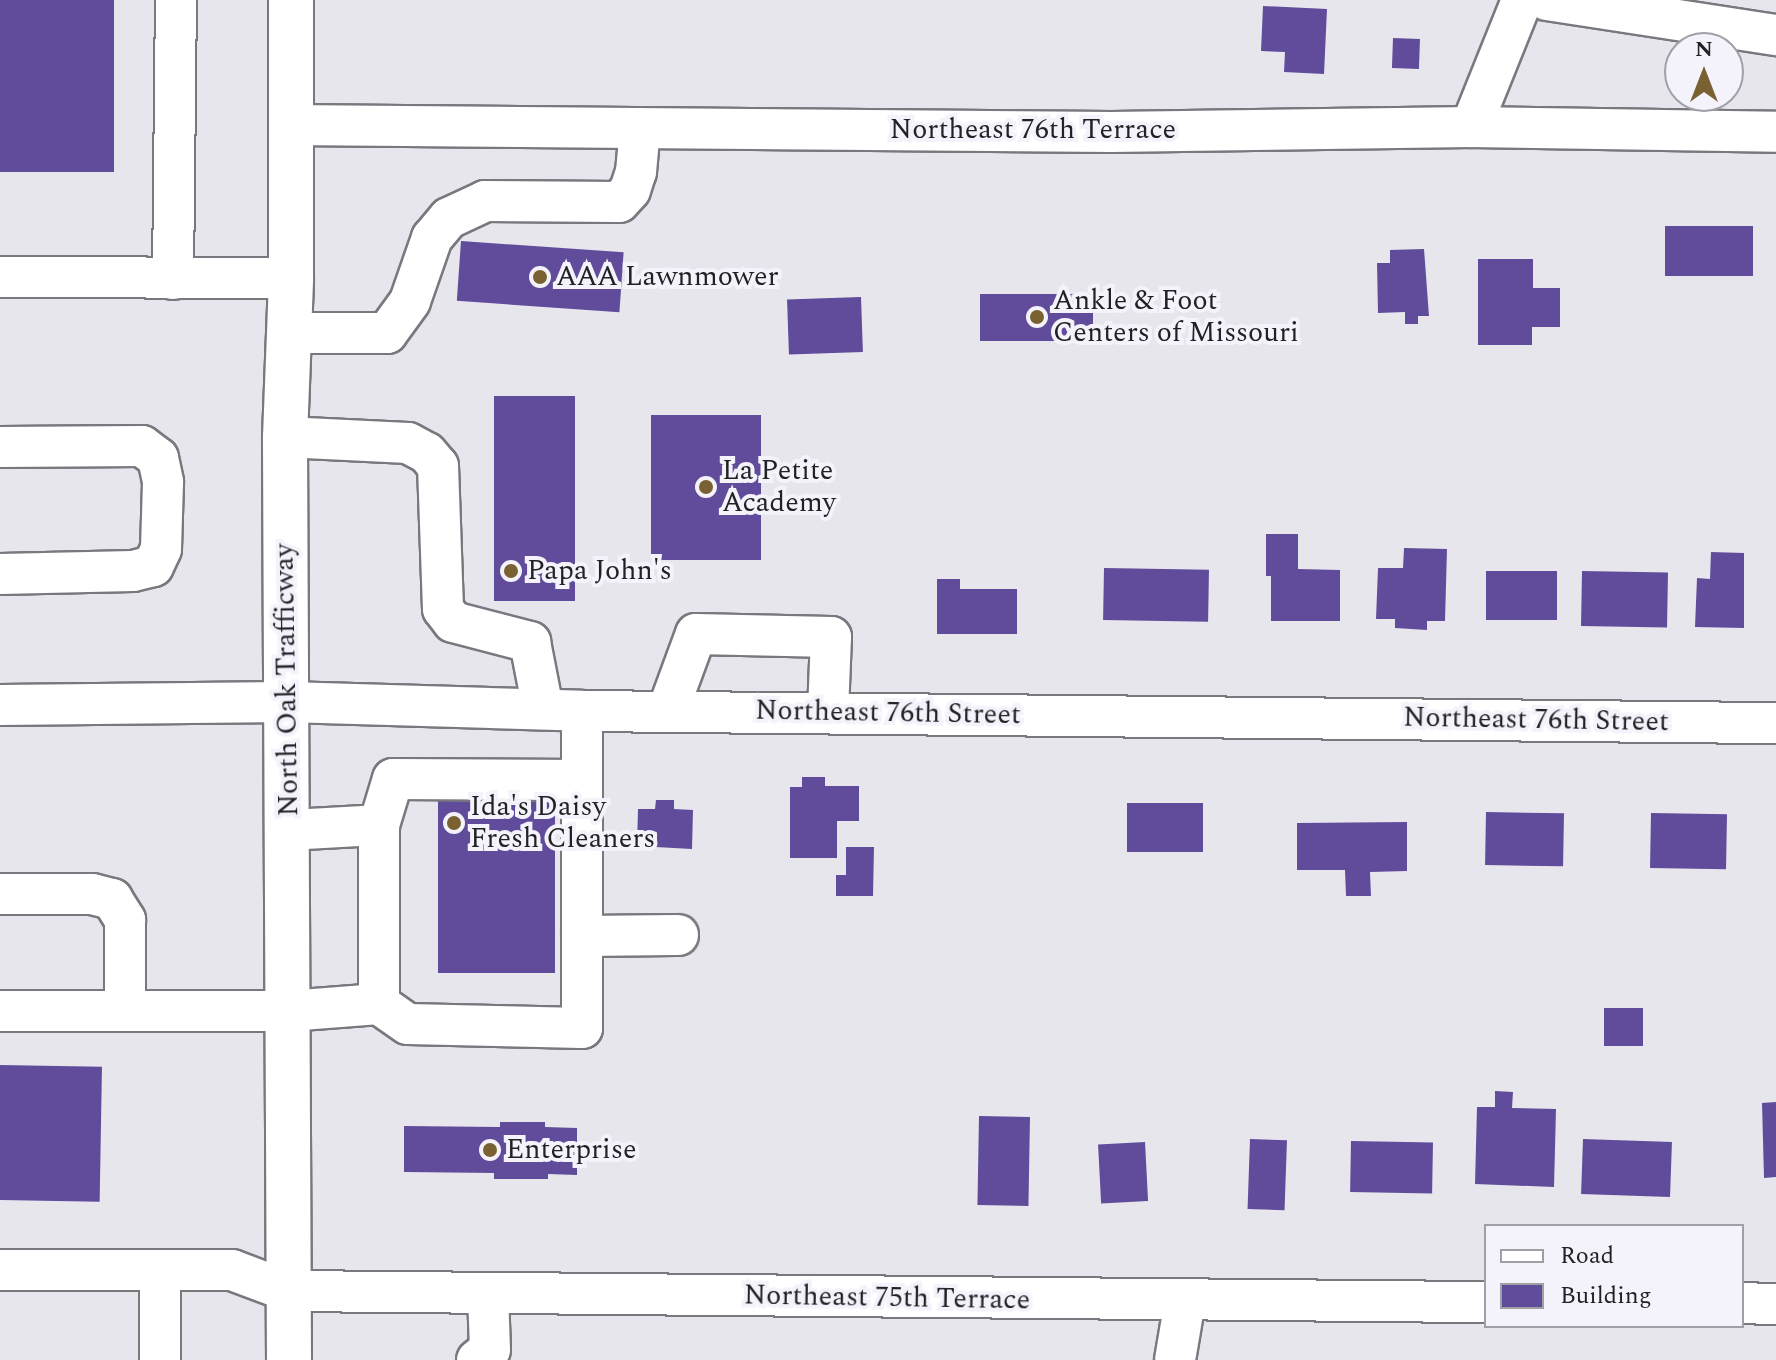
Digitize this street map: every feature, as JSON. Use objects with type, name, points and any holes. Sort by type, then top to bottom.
[{"type":"main road","name":"North Oak Trafficway","points":[[289,1360],[285,437],[291,278],[291,0]]},
{"type":"street","points":[[173,279],[176,0]]},
{"type":"street","points":[[1471,127],[1522,0]]},
{"type":"street","points":[[1547,0],[1776,35]]},
{"type":"street","name":"Northeast 76th Terrace","points":[[289,125],[1111,132],[1471,127],[1776,132]]},
{"type":"street","points":[[289,333],[387,333],[410,301],[432,238],[449,218],[485,201],[619,202],[630,190],[636,172],[640,128]]},
{"type":"street","points":[[0,277],[291,278]]},
{"type":"street","points":[[0,1011],[288,1011],[379,1004],[408,1024],[582,1028],[582,780],[563,710],[530,642],[453,622],[443,609],[438,466],[427,453],[408,443],[285,437]]},
{"type":"street","points":[[0,447],[142,446],[158,458],[163,482],[161,549],[153,566],[133,571],[0,574]]},
{"type":"street","points":[[668,710],[696,634],[831,637],[828,712]]},
{"type":"street","name":"Northeast 76th Street","points":[[0,705],[287,702],[563,710],[1776,723]]},
{"type":"street","points":[[379,1004],[379,825],[393,779],[582,780]]},
{"type":"street","points":[[289,830],[379,825]]},
{"type":"street","points":[[0,894],[92,894],[112,899],[125,920],[125,1010]]},
{"type":"street","points":[[582,936],[678,935]]},
{"type":"street","name":"Northeast 75th Terrace","points":[[0,1270],[232,1270],[288,1291],[1484,1302]]},
{"type":"street","points":[[160,1270],[160,1360]]},
{"type":"street","points":[[488,1293],[492,1357]]},
{"type":"street","points":[[1175,1360],[1185,1301]]},
{"type":"street","points":[[1744,1303],[1776,1304]]},
{"type":"building","points":[[0,0],[114,0],[114,172],[0,172]]},
{"type":"building","points":[[1263,6],[1327,9],[1324,74],[1284,72],[1285,52],[1261,51]]},
{"type":"building","points":[[1393,38],[1420,39],[1419,69],[1392,68]]},
{"type":"building","points":[[1665,226],[1753,226],[1753,276],[1665,276]]},
{"type":"building","name":"AAA Lawnmower","points":[[461,241],[624,252],[619,312],[457,301]]},
{"type":"building","points":[[1424,249],[1429,316],[1418,316],[1418,324],[1405,324],[1405,312],[1378,313],[1377,263],[1390,263],[1390,250]]},
{"type":"building","points":[[1478,259],[1533,259],[1533,288],[1560,288],[1560,327],[1532,327],[1532,345],[1478,345]]},
{"type":"building","name":"Ankle & Foot Centers of Missouri","points":[[980,294],[1093,294],[1093,341],[980,341]]},
{"type":"building","points":[[861,297],[863,352],[789,355],[787,300]]},
{"type":"building","points":[[494,396],[575,396],[575,601],[494,601]]},
{"type":"building","name":"La Petite Academy","points":[[651,415],[761,415],[761,560],[651,560]]},
{"type":"building","points":[[1266,534],[1298,534],[1298,569],[1340,570],[1340,621],[1271,621],[1271,576],[1266,576]]},
{"type":"building","points":[[1404,548],[1447,549],[1445,621],[1427,621],[1427,630],[1395,628],[1395,619],[1376,619],[1378,568],[1403,568]]},
{"type":"building","points":[[1711,552],[1744,553],[1744,628],[1695,627],[1697,578],[1710,579]]},
{"type":"building","points":[[1104,568],[1209,570],[1208,622],[1103,620]]},
{"type":"building","points":[[1486,571],[1557,571],[1557,620],[1486,620]]},
{"type":"building","points":[[1582,571],[1668,573],[1667,627],[1581,626]]},
{"type":"building","points":[[937,579],[960,579],[960,589],[1017,589],[1017,634],[937,634]]},
{"type":"building","points":[[802,777],[825,777],[825,786],[859,786],[859,821],[837,821],[837,858],[790,858],[790,787],[802,787]]},
{"type":"building","points":[[438,798],[555,798],[555,973],[438,973]]},
{"type":"building","points":[[656,800],[674,800],[674,809],[693,810],[692,849],[637,846],[638,809],[655,809]]},
{"type":"building","points":[[1127,803],[1203,803],[1203,852],[1127,852]]},
{"type":"building","points":[[1486,812],[1564,813],[1563,866],[1485,865]]},
{"type":"building","points":[[1651,813],[1727,814],[1726,869],[1650,868]]},
{"type":"building","points":[[1407,822],[1407,871],[1370,872],[1371,896],[1346,896],[1345,870],[1297,870],[1297,823]]},
{"type":"building","points":[[846,847],[874,847],[873,896],[836,896],[836,875],[846,875]]},
{"type":"building","points":[[1604,1008],[1643,1008],[1643,1046],[1604,1046]]},
{"type":"building","points":[[0,1065],[102,1067],[100,1202],[0,1200]]},
{"type":"building","points":[[1495,1091],[1513,1092],[1512,1108],[1556,1109],[1554,1187],[1475,1184],[1477,1107],[1495,1107]]},
{"type":"building","points":[[1776,1102],[1776,1177],[1764,1178],[1762,1103]]},
{"type":"building","points":[[979,1116],[1030,1117],[1028,1206],[977,1205]]},
{"type":"building","name":"Enterprise","points":[[500,1122],[545,1122],[545,1127],[577,1128],[577,1175],[548,1174],[548,1179],[494,1179],[494,1173],[404,1172],[404,1126],[500,1127]]},
{"type":"building","points":[[1250,1139],[1287,1140],[1285,1210],[1248,1209]]},
{"type":"building","points":[[1583,1139],[1672,1142],[1670,1197],[1581,1194]]},
{"type":"building","points":[[1351,1141],[1433,1142],[1432,1193],[1350,1192]]},
{"type":"building","points":[[1145,1142],[1148,1201],[1101,1203],[1098,1144]]},
{"type":"place","name":"AAA Lawnmower","points":[[540,277]]},
{"type":"place","name":"Ankle & Foot Centers of Missouri","points":[[1037,317]]},
{"type":"place","name":"La Petite Academy","points":[[706,487]]},
{"type":"place","name":"Papa John's","points":[[511,571]]},
{"type":"place","name":"Ida's Daisy Fresh Cleaners","points":[[454,823]]},
{"type":"place","name":"Enterprise","points":[[490,1150]]}]
